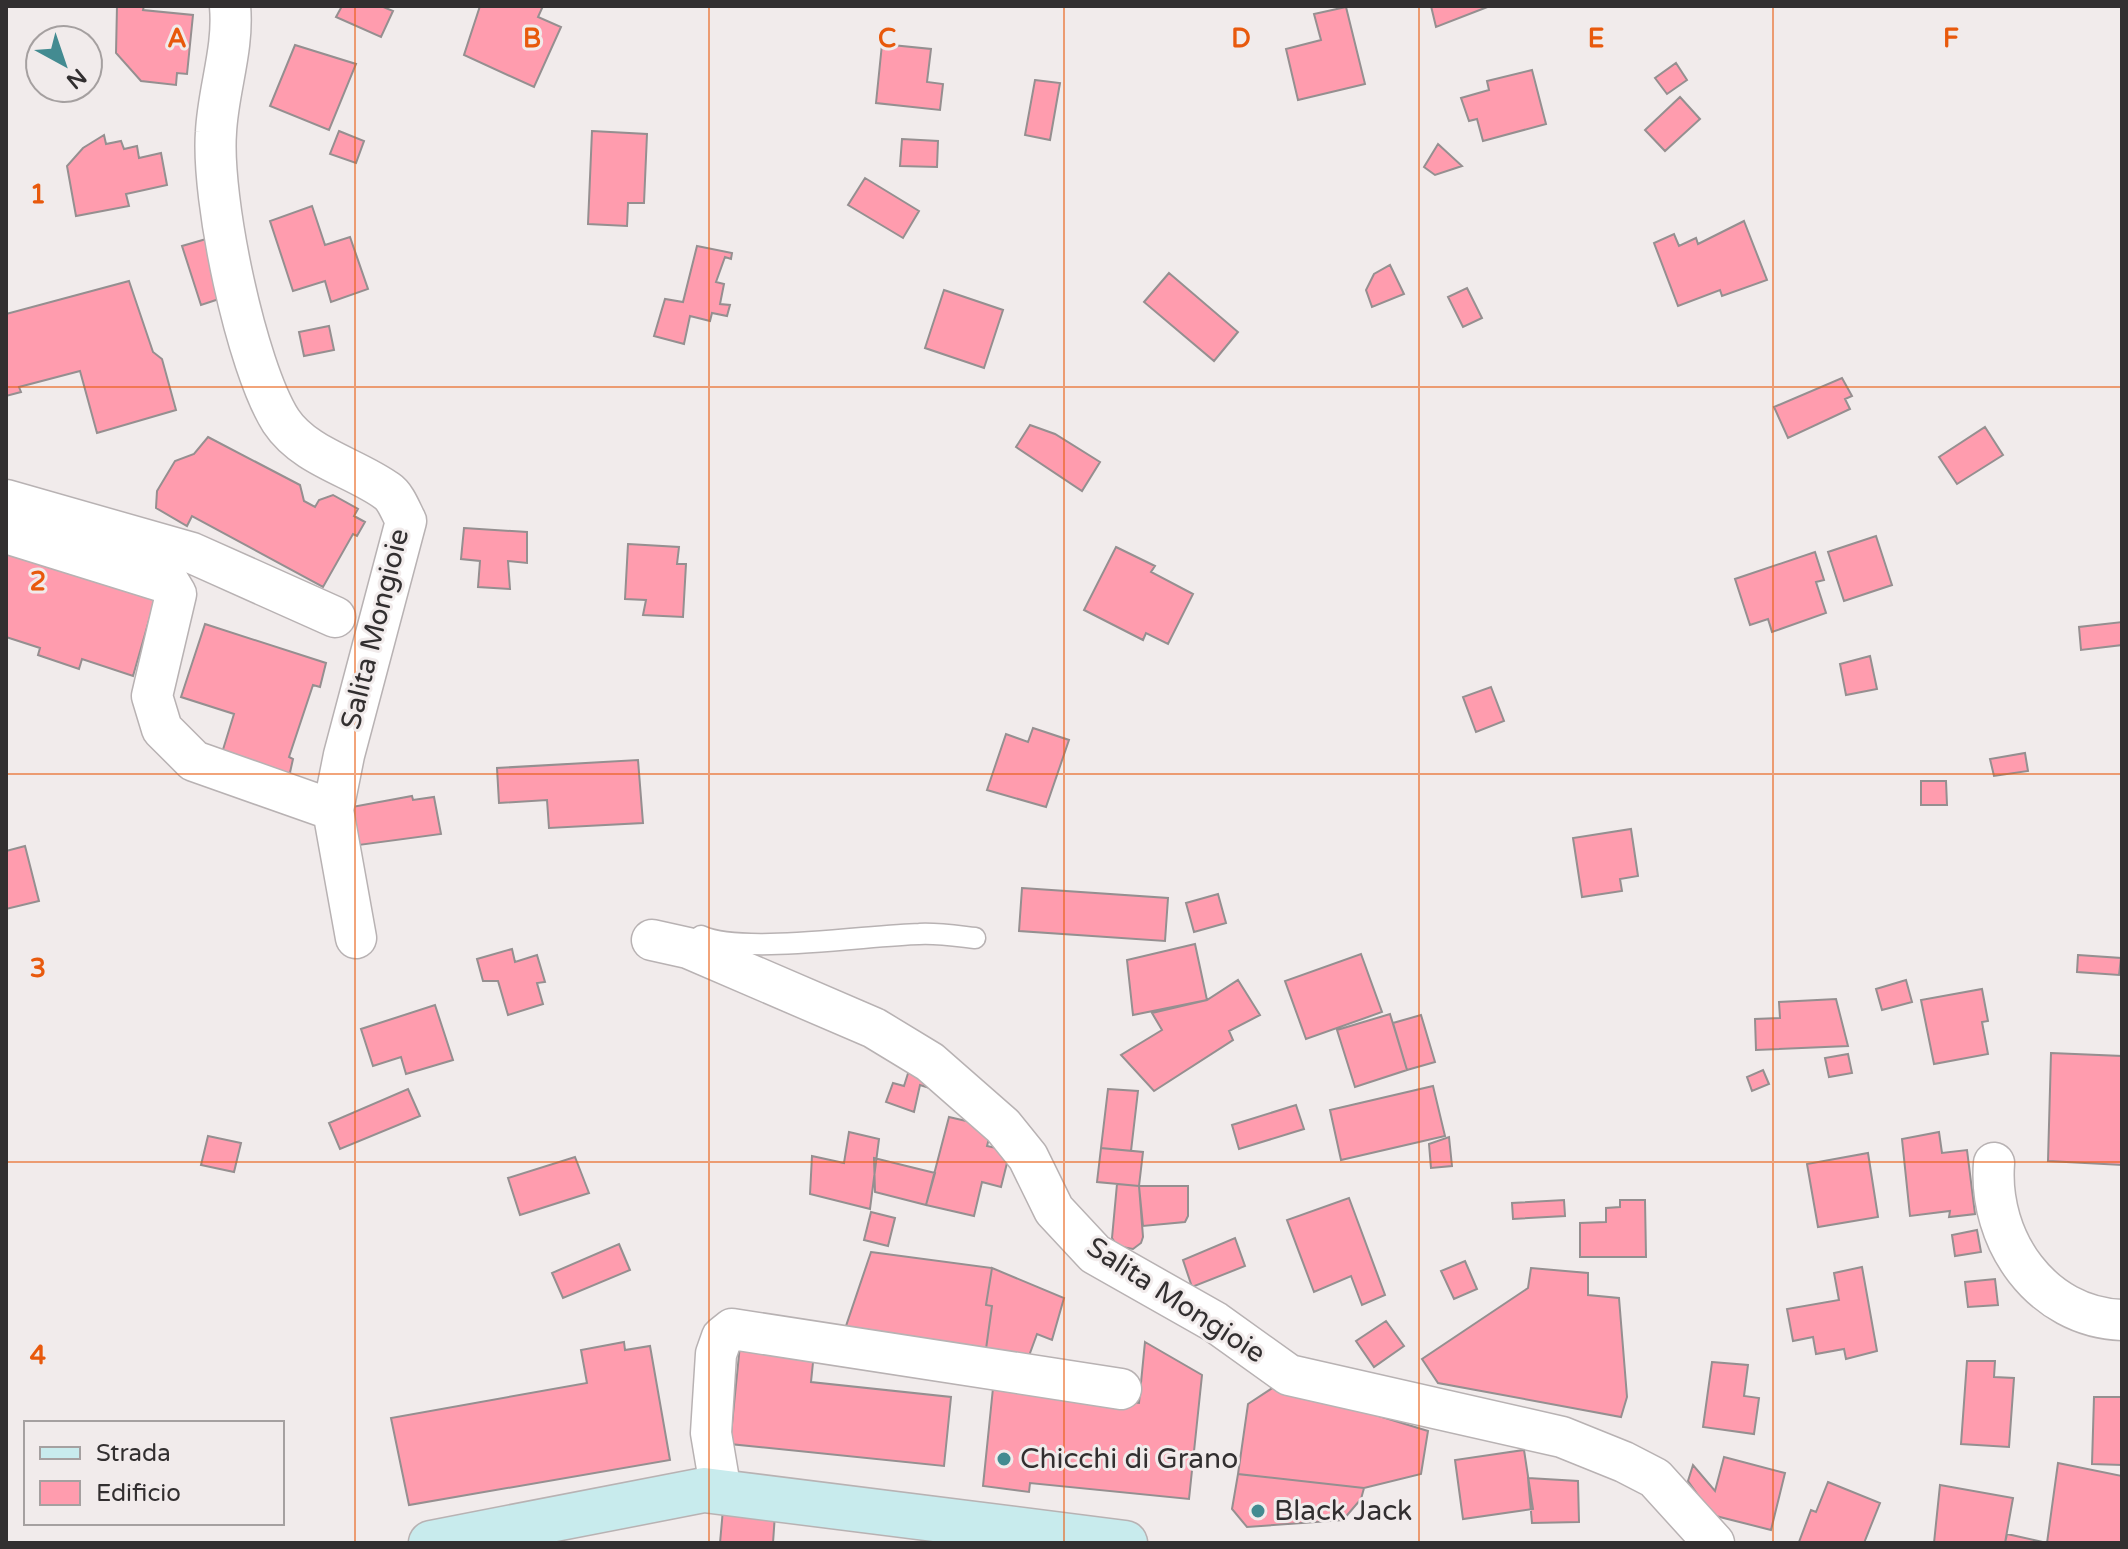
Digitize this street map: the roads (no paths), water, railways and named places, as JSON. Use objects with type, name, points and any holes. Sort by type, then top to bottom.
[{"type":"main road","points":[[431,1543],[704,1490],[1125,1543]]},
{"type":"street","name":"Salita Mongioie","points":[[230,6],[232,26],[215,134],[222,224],[255,359],[282,422],[320,455],[390,492],[406,521],[344,755],[333,810],[356,938]]},
{"type":"street","points":[[6,500],[192,553],[335,617]]},
{"type":"street","points":[[6,533],[170,584],[176,594],[152,696],[162,729],[194,761],[333,810]]},
{"type":"street","name":"Salita Mongioie","points":[[660,942],[688,948],[874,1028],[930,1062],[1003,1126],[1028,1157],[1054,1210],[1095,1254],[1215,1322],[1289,1375],[1562,1437],[1655,1478],[1714,1543]]},
{"type":"street","points":[[1994,1163],[1992,1191],[2001,1228],[2025,1270],[2055,1301],[2096,1319],[2122,1320]]},
{"type":"street","points":[[721,1492],[711,1433],[716,1354],[722,1337],[732,1329],[1121,1389]]},
{"type":"lane","points":[[660,942],[684,931],[715,942],[748,943],[922,933],[975,938]]},
{"type":"place","name":"Chicchi di Grano","points":[[1004,1459]]},
{"type":"place","name":"Black Jack","points":[[1258,1511]]}]
